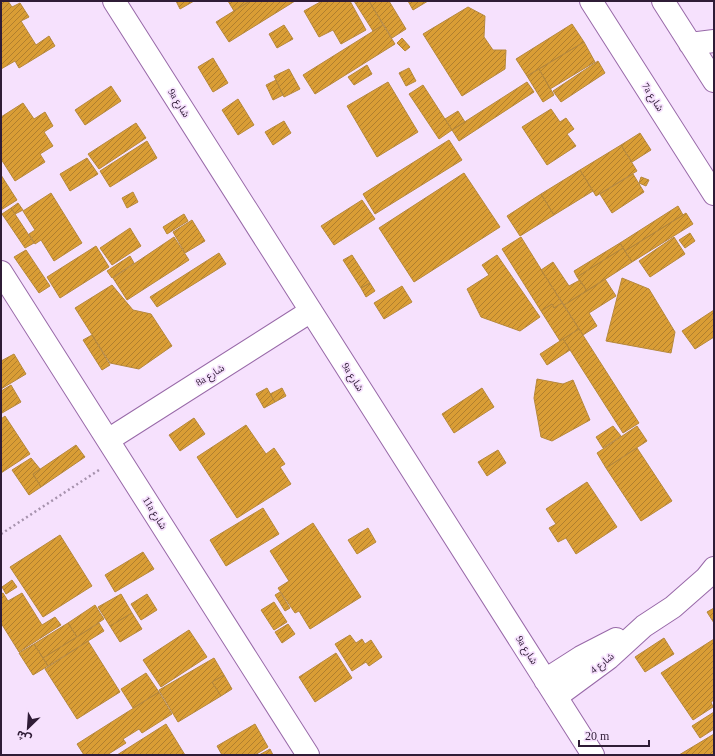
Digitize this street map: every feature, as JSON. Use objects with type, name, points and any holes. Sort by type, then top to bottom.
[{"type":"street","name":"9a شارع","points":[[114,1],[593,754]]},
{"type":"street","name":"7a شارع","points":[[591,1],[714,194]]},
{"type":"street","points":[[662,1],[714,81]]},
{"type":"street","points":[[690,44],[714,40]]},
{"type":"street","name":"11a شارع","points":[[1,272],[308,755]]},
{"type":"street","name":"8a شارع","points":[[113,448],[311,311]]},
{"type":"street","name":"شارع 4","points":[[551,688],[588,654],[644,626],[678,602],[706,578],[714,568]]},
{"type":"path","points":[[1,534],[113,448]]},
{"type":"building","points":[[1,1],[8,1],[12,7],[20,3],[29,17],[21,21],[36,45],[49,36],[55,46],[19,68],[15,61],[1,69]]},
{"type":"building","points":[[176,1],[194,1],[180,9]]},
{"type":"building","points":[[228,1],[250,1],[234,11]]},
{"type":"building","points":[[250,1],[295,1],[229,42],[216,22]]},
{"type":"building","points":[[322,1],[350,1],[366,30],[341,44],[333,30],[319,37],[304,11]]},
{"type":"building","points":[[354,1],[369,1],[383,25],[373,31]]},
{"type":"building","points":[[369,1],[389,1],[406,29],[392,38]]},
{"type":"building","points":[[408,1],[428,1],[413,10]]},
{"type":"building","points":[[468,7],[485,16],[484,37],[493,50],[506,50],[505,69],[462,96],[423,34]]},
{"type":"building","points":[[572,24],[584,42],[527,76],[516,59]]},
{"type":"building","points":[[284,25],[293,39],[277,48],[269,34]]},
{"type":"building","points":[[383,25],[395,44],[315,94],[303,75]]},
{"type":"building","points":[[402,38],[410,47],[405,51],[397,43]]},
{"type":"building","points":[[584,42],[595,62],[550,89],[539,69]]},
{"type":"building","points":[[213,58],[228,83],[213,92],[198,67]]},
{"type":"building","points":[[598,61],[605,73],[561,102],[553,91]]},
{"type":"building","points":[[367,65],[372,74],[354,85],[348,77]]},
{"type":"building","points":[[409,68],[416,81],[406,86],[399,73]]},
{"type":"building","points":[[289,69],[300,89],[284,97],[274,76]]},
{"type":"building","points":[[539,69],[554,95],[543,102],[527,76]]},
{"type":"building","points":[[276,80],[283,95],[273,100],[266,85]]},
{"type":"building","points":[[388,82],[418,132],[377,157],[347,106]]},
{"type":"building","points":[[527,82],[534,92],[459,141],[452,130]]},
{"type":"building","points":[[423,85],[452,130],[439,139],[409,94]]},
{"type":"building","points":[[111,86],[121,101],[85,125],[75,110]]},
{"type":"building","points":[[238,99],[254,125],[238,135],[222,110]]},
{"type":"building","points":[[23,103],[34,119],[45,112],[53,126],[44,132],[53,146],[40,154],[45,162],[15,181],[1,159],[1,117]]},
{"type":"building","points":[[551,109],[560,122],[566,118],[574,129],[567,134],[576,146],[547,165],[522,127]]},
{"type":"building","points":[[458,111],[465,122],[452,130],[445,119]]},
{"type":"building","points":[[284,121],[291,133],[273,145],[265,132]]},
{"type":"building","points":[[136,123],[146,138],[99,169],[88,154]]},
{"type":"building","points":[[640,133],[651,150],[632,162],[621,145]]},
{"type":"building","points":[[449,140],[462,160],[375,214],[363,194]]},
{"type":"building","points":[[147,141],[157,158],[110,187],[100,171]]},
{"type":"building","points":[[621,145],[637,171],[596,196],[580,170]]},
{"type":"building","points":[[87,158],[98,174],[70,191],[60,174]]},
{"type":"building","points":[[580,170],[593,191],[554,215],[541,194]]},
{"type":"building","points":[[464,173],[500,227],[414,282],[379,228]]},
{"type":"building","points":[[633,174],[644,192],[612,213],[600,194]]},
{"type":"building","points":[[1,175],[17,200],[1,210]]},
{"type":"building","points":[[641,177],[649,180],[646,186],[639,183]]},
{"type":"building","points":[[133,192],[138,202],[127,208],[122,198]]},
{"type":"building","points":[[51,193],[82,243],[54,261],[41,240],[35,244],[29,234],[35,230],[23,211]]},
{"type":"building","points":[[541,194],[554,215],[520,236],[507,216]]},
{"type":"building","points":[[362,200],[375,219],[334,245],[321,226]]},
{"type":"building","points":[[18,203],[23,210],[15,214],[11,208]]},
{"type":"building","points":[[678,206],[683,215],[625,251],[620,243]]},
{"type":"building","points":[[11,208],[34,243],[25,248],[2,214]]},
{"type":"building","points":[[686,213],[693,224],[632,262],[625,251]]},
{"type":"building","points":[[184,214],[188,221],[167,234],[163,227]]},
{"type":"building","points":[[192,220],[205,241],[185,253],[173,232]]},
{"type":"building","points":[[130,228],[141,246],[112,265],[100,248]]},
{"type":"building","points":[[690,233],[695,241],[685,248],[679,240]]},
{"type":"building","points":[[174,237],[189,260],[127,300],[113,278]]},
{"type":"building","points":[[521,237],[562,303],[554,308],[552,304],[541,311],[502,249]]},
{"type":"building","points":[[674,237],[685,254],[650,277],[639,261]]},
{"type":"building","points":[[620,243],[623,248],[577,277],[574,271]]},
{"type":"building","points":[[96,246],[109,267],[60,298],[47,277]]},
{"type":"building","points":[[623,248],[632,262],[587,291],[577,277]]},
{"type":"building","points":[[26,250],[50,286],[39,293],[14,257]]},
{"type":"building","points":[[219,253],[226,264],[157,307],[150,297]]},
{"type":"building","points":[[352,255],[370,283],[361,288],[343,260]]},
{"type":"building","points":[[497,255],[540,317],[520,331],[481,317],[467,289],[489,275],[482,265]]},
{"type":"building","points":[[130,256],[134,263],[112,278],[107,271]]},
{"type":"building","points":[[553,262],[569,286],[580,280],[587,291],[564,305],[541,270]]},
{"type":"building","points":[[622,278],[649,289],[675,332],[671,353],[606,341]]},
{"type":"building","points":[[605,279],[616,296],[589,313],[597,326],[583,335],[564,305]]},
{"type":"building","points":[[370,283],[375,291],[366,297],[361,288]]},
{"type":"building","points":[[112,285],[133,310],[151,314],[172,346],[139,369],[110,363],[75,308]]},
{"type":"building","points":[[402,286],[412,302],[384,319],[374,303]]},
{"type":"building","points":[[562,303],[579,329],[560,341],[541,311],[552,304],[554,308]]},
{"type":"building","points":[[714,310],[714,337],[695,349],[682,331]]},
{"type":"building","points":[[579,329],[639,423],[623,433],[563,339]]},
{"type":"building","points":[[92,335],[110,365],[102,370],[83,340]]},
{"type":"building","points":[[563,339],[570,350],[547,365],[540,354]]},
{"type":"building","points":[[14,354],[26,374],[1,389],[1,361]]},
{"type":"building","points":[[537,379],[563,384],[573,380],[590,420],[552,441],[541,437],[534,398]]},
{"type":"building","points":[[11,385],[21,402],[2,413],[1,391]]},
{"type":"building","points":[[267,388],[275,402],[264,408],[256,394]]},
{"type":"building","points":[[282,388],[286,396],[275,402],[270,394]]},
{"type":"building","points":[[482,388],[494,407],[454,433],[442,414]]},
{"type":"building","points":[[5,416],[30,454],[1,473],[1,419]]},
{"type":"building","points":[[194,418],[205,434],[180,451],[169,435]]},
{"type":"building","points":[[246,425],[266,454],[274,448],[285,464],[280,467],[291,484],[237,518],[197,457]]},
{"type":"building","points":[[613,426],[621,436],[603,448],[596,437]]},
{"type":"building","points":[[637,426],[647,441],[606,468],[597,453]]},
{"type":"building","points":[[76,445],[85,457],[41,487],[33,474]]},
{"type":"building","points":[[637,448],[672,501],[641,521],[606,468]]},
{"type":"building","points":[[498,450],[506,463],[487,476],[478,462]]},
{"type":"building","points":[[31,458],[40,469],[33,474],[41,487],[29,495],[12,470]]},
{"type":"building","points":[[587,482],[617,527],[576,554],[566,538],[558,542],[549,528],[556,524],[546,509]]},
{"type":"building","points":[[263,508],[279,534],[226,566],[210,540]]},
{"type":"building","points":[[313,523],[361,597],[310,629],[299,611],[295,613],[278,588],[289,581],[270,551]]},
{"type":"building","points":[[368,528],[376,542],[357,554],[348,540]]},
{"type":"building","points":[[60,535],[92,586],[43,617],[10,567]]},
{"type":"building","points":[[143,552],[154,569],[115,592],[105,575]]},
{"type":"building","points":[[12,580],[17,587],[6,594],[2,587]]},
{"type":"building","points":[[280,592],[290,608],[285,611],[275,595]]},
{"type":"building","points":[[3,593],[8,601],[22,593],[42,625],[55,617],[61,625],[19,652],[1,623],[1,594]]},
{"type":"building","points":[[121,594],[132,613],[110,626],[98,607]]},
{"type":"building","points":[[147,594],[157,610],[141,620],[131,604]]},
{"type":"building","points":[[274,602],[287,622],[274,630],[261,610]]},
{"type":"building","points":[[95,605],[104,619],[77,637],[68,623]]},
{"type":"building","points":[[714,608],[714,623],[707,612]]},
{"type":"building","points":[[132,613],[142,629],[120,642],[110,626]]},
{"type":"building","points":[[68,623],[77,637],[43,658],[34,644]]},
{"type":"building","points":[[99,623],[104,631],[48,666],[43,658]]},
{"type":"building","points":[[288,624],[295,634],[282,643],[275,632]]},
{"type":"building","points":[[189,630],[207,657],[161,687],[143,660]]},
{"type":"building","points":[[350,635],[356,643],[362,639],[365,644],[371,640],[382,657],[369,666],[366,662],[352,671],[335,644]]},
{"type":"building","points":[[664,638],[674,654],[645,672],[635,657]]},
{"type":"building","points":[[714,639],[714,700],[711,702],[713,707],[693,720],[661,673]]},
{"type":"building","points":[[88,641],[120,692],[77,719],[45,669]]},
{"type":"building","points":[[34,644],[48,666],[33,675],[19,653]]},
{"type":"building","points":[[336,653],[352,678],[315,702],[299,677]]},
{"type":"building","points":[[214,658],[224,675],[212,682],[221,696],[178,722],[159,690]]},
{"type":"building","points":[[146,673],[159,692],[133,708],[121,689]]},
{"type":"building","points":[[224,675],[232,689],[221,696],[212,682]]},
{"type":"building","points":[[159,692],[172,714],[142,733],[139,729],[123,739],[126,743],[107,755],[84,755],[77,744]]},
{"type":"building","points":[[714,712],[714,729],[700,738],[692,726]]},
{"type":"building","points":[[166,724],[185,755],[117,755]]},
{"type":"building","points":[[255,724],[268,747],[255,755],[222,755],[217,746]]},
{"type":"building","points":[[714,734],[714,755],[679,755]]},
{"type":"building","points":[[270,749],[273,755],[259,755]]}]
